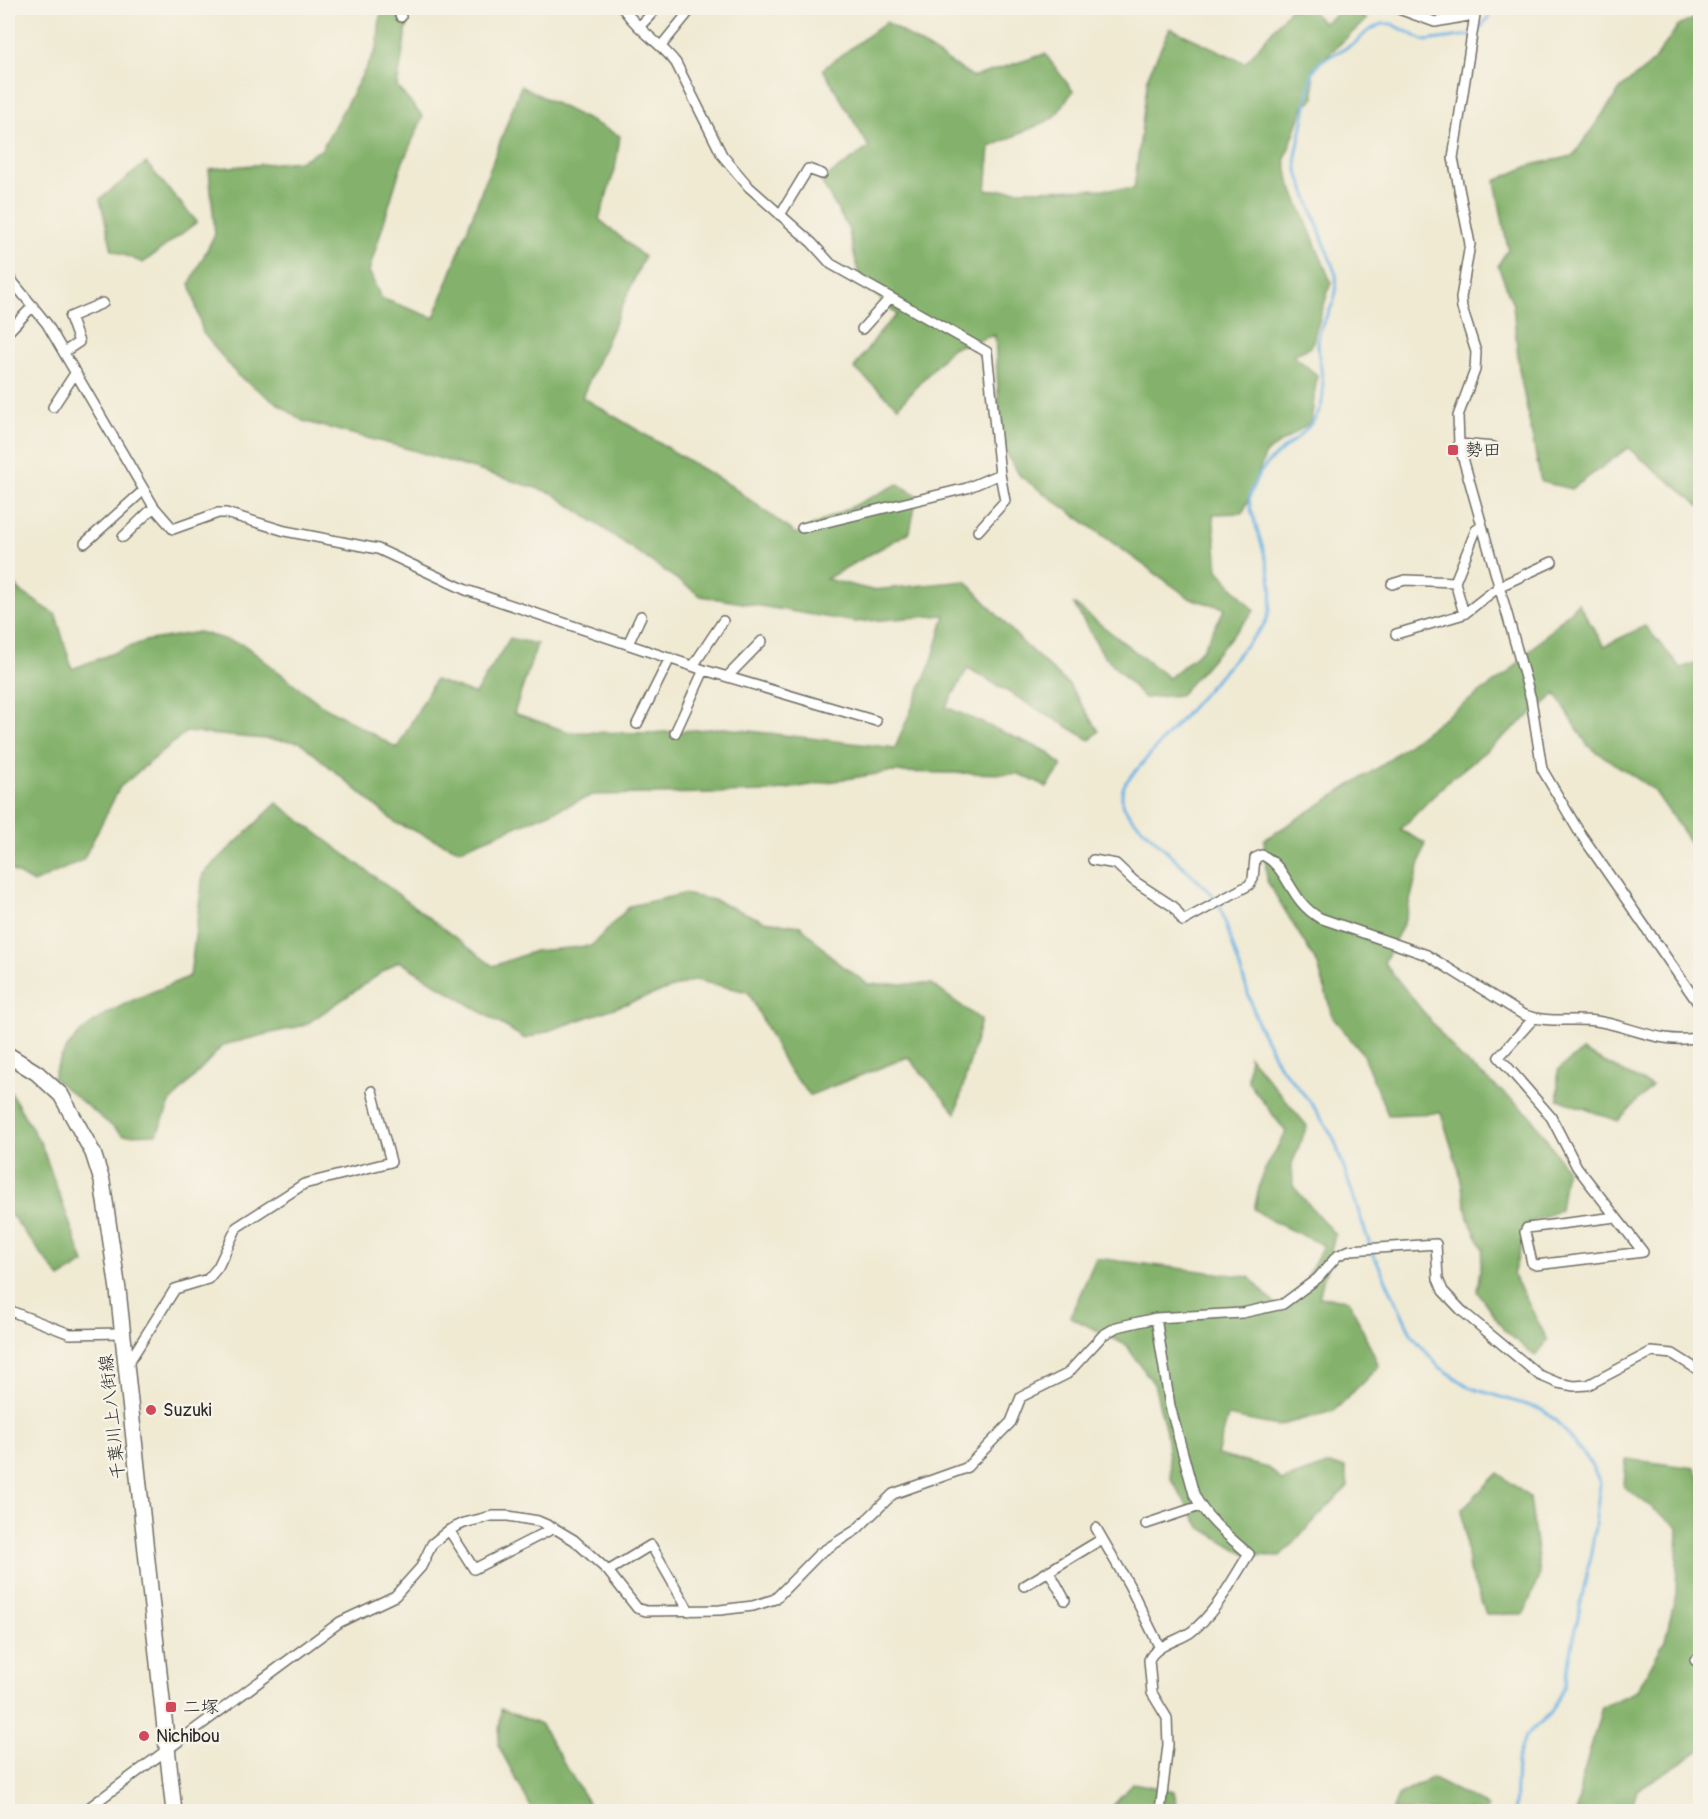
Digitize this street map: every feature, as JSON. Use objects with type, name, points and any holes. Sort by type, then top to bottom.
[{"type":"main road","name":"千葉川上八街線","points":[[8,1055],[37,1073],[61,1095],[93,1153],[102,1181],[126,1366],[174,1812]]},
{"type":"street","points":[[623,8],[676,63],[722,155],[749,187],[838,270],[987,352],[1005,501],[978,531]]},
{"type":"street","points":[[639,27],[657,8]]},
{"type":"street","points":[[661,46],[692,8]]},
{"type":"street","points":[[1396,8],[1435,22],[1475,11],[1453,158],[1470,244],[1461,298],[1462,308],[1476,352],[1475,370],[1458,416],[1459,444],[1531,699],[1542,769],[1578,830],[1701,1006]]},
{"type":"street","points":[[780,215],[808,169],[822,174]]},
{"type":"street","points":[[8,276],[33,306],[64,352],[154,507],[173,529],[218,513],[226,513],[285,531],[378,549],[466,590],[704,670],[876,721]]},
{"type":"street","points":[[861,329],[890,298]]},
{"type":"street","points":[[64,352],[79,342],[70,317],[103,303]]},
{"type":"street","points":[[8,332],[33,306]]},
{"type":"street","points":[[53,407],[76,372]]},
{"type":"street","points":[[1459,444],[1494,447]]},
{"type":"street","points":[[802,528],[967,488],[1000,474]]},
{"type":"street","points":[[85,543],[144,490]]},
{"type":"street","points":[[123,537],[154,507]]},
{"type":"street","points":[[1464,614],[1455,582],[1476,530],[1482,526]]},
{"type":"street","points":[[1396,634],[1464,614],[1500,586],[1552,562]]},
{"type":"street","points":[[1392,584],[1405,580],[1455,582]]},
{"type":"street","points":[[628,644],[640,616]]},
{"type":"street","points":[[693,666],[723,621]]},
{"type":"street","points":[[728,676],[762,640]]},
{"type":"street","points":[[637,724],[670,657]]},
{"type":"street","points":[[675,733],[704,670]]},
{"type":"street","points":[[1093,860],[1116,864],[1134,881],[1174,907],[1183,921],[1249,885],[1256,865],[1254,858],[1262,855],[1276,865],[1305,910],[1320,918],[1427,955],[1464,976],[1514,1010],[1533,1019],[1563,1022],[1594,1021],[1641,1035],[1680,1040],[1701,1037]]},
{"type":"street","points":[[1533,1019],[1499,1057],[1551,1117],[1577,1167],[1616,1217],[1643,1252],[1536,1265],[1532,1263],[1525,1232],[1527,1228],[1616,1217]]},
{"type":"street","points":[[126,1366],[176,1289],[208,1279],[218,1267],[237,1227],[304,1184],[392,1162],[372,1091]]},
{"type":"street","points":[[83,1812],[340,1623],[395,1596],[421,1567],[432,1544],[449,1530],[479,1518],[500,1516],[538,1521],[574,1540],[608,1571],[637,1608],[651,1611],[689,1611],[753,1606],[775,1599],[820,1553],[856,1530],[893,1494],[966,1468],[974,1463],[1011,1422],[1020,1397],[1067,1374],[1103,1335],[1117,1327],[1156,1318],[1242,1313],[1283,1304],[1308,1286],[1343,1252],[1436,1244],[1438,1279],[1443,1291],[1462,1311],[1539,1375],[1557,1383],[1574,1386],[1588,1385],[1651,1352],[1673,1354],[1701,1371]]},
{"type":"street","points":[[8,1310],[70,1334],[122,1333]]},
{"type":"street","points":[[1156,1318],[1170,1406],[1189,1477],[1200,1506],[1216,1525],[1249,1554],[1205,1618],[1191,1632],[1160,1648],[1149,1660],[1152,1693],[1167,1718],[1168,1744],[1160,1812]]},
{"type":"street","points":[[1146,1524],[1200,1506]]},
{"type":"street","points":[[449,1530],[474,1569],[554,1528]]},
{"type":"street","points":[[1096,1528],[1129,1585],[1160,1648]]},
{"type":"street","points":[[1024,1586],[1102,1539]]},
{"type":"street","points":[[608,1571],[651,1545],[689,1611]]},
{"type":"street","points":[[1049,1571],[1065,1600]]},
{"type":"green space","points":[[381,8],[410,8],[397,87],[423,117],[401,166],[369,271],[381,298],[434,318],[521,86],[620,136],[615,169],[599,219],[644,257],[582,397],[731,486],[796,534],[898,484],[917,495],[910,532],[826,579],[872,590],[966,581],[1024,644],[1069,685],[1099,731],[1090,740],[968,668],[946,707],[1048,752],[1062,766],[1047,787],[1019,774],[888,772],[769,792],[593,795],[459,850],[396,823],[300,742],[186,732],[120,787],[83,860],[33,883],[8,868],[8,572],[19,590],[56,615],[72,669],[145,641],[199,632],[244,645],[320,704],[397,748],[435,680],[475,694],[510,638],[537,644],[514,713],[569,732],[651,733],[724,728],[895,748],[933,658],[945,615],[855,622],[701,596],[552,493],[409,449],[303,421],[238,376],[203,333],[190,283],[215,234],[209,169],[300,161],[321,150],[377,48]]},
{"type":"green space","points":[[1291,8],[1309,8],[1323,23],[1347,8],[1367,19],[1313,69],[1314,98],[1304,106],[1285,159],[1289,181],[1331,282],[1311,347],[1293,355],[1317,375],[1311,422],[1266,453],[1243,513],[1213,514],[1218,570],[1254,611],[1180,695],[1144,698],[1103,654],[1073,603],[1169,678],[1203,649],[1225,608],[1191,599],[1020,476],[1001,446],[995,335],[952,348],[898,407],[854,368],[883,328],[897,315],[860,279],[848,228],[821,181],[869,147],[823,69],[886,22],[973,77],[1045,54],[1073,91],[1054,118],[990,147],[986,190],[1134,189],[1148,76],[1170,28],[1245,63]]},
{"type":"green space","points":[[1700,16],[1700,506],[1628,448],[1572,489],[1541,482],[1519,369],[1513,305],[1498,265],[1508,249],[1495,181],[1531,165],[1573,156],[1621,88],[1653,62],[1678,26]]},
{"type":"green space","points":[[146,163],[197,222],[143,263],[112,250],[100,199]]},
{"type":"green space","points":[[1578,603],[1604,646],[1645,626],[1681,668],[1700,661],[1700,857],[1654,790],[1588,746],[1556,694],[1445,784],[1400,830],[1425,843],[1405,920],[1384,963],[1459,1056],[1530,1115],[1566,1169],[1560,1210],[1529,1223],[1513,1274],[1548,1341],[1535,1356],[1504,1330],[1477,1291],[1483,1249],[1468,1218],[1459,1171],[1441,1113],[1388,1115],[1362,1053],[1333,1018],[1318,965],[1267,881],[1264,840],[1376,769],[1439,721],[1507,674]]},
{"type":"green space","points":[[277,803],[493,966],[535,951],[591,946],[630,906],[683,894],[714,900],[764,921],[801,926],[837,962],[868,984],[931,984],[981,1020],[956,1113],[908,1057],[810,1095],[787,1068],[748,992],[695,980],[525,1039],[399,961],[305,1025],[223,1045],[170,1103],[157,1134],[123,1135],[53,1078],[61,1057],[90,1025],[108,1013],[128,1002],[190,976],[203,874]]},
{"type":"green space","points":[[1582,1051],[1652,1086],[1618,1121],[1558,1099],[1558,1070]]},
{"type":"green space","points":[[1249,1056],[1307,1126],[1292,1164],[1293,1186],[1335,1235],[1319,1297],[1349,1300],[1379,1366],[1334,1411],[1277,1426],[1228,1416],[1217,1455],[1269,1468],[1282,1481],[1327,1465],[1345,1467],[1348,1486],[1280,1556],[1246,1555],[1200,1527],[1171,1479],[1166,1431],[1154,1384],[1126,1345],[1070,1317],[1096,1258],[1249,1277],[1282,1312],[1306,1280],[1323,1245],[1272,1221],[1254,1209],[1262,1175],[1286,1132],[1248,1082]]},
{"type":"green space","points":[[8,1088],[41,1144],[84,1263],[60,1278],[8,1211]]},
{"type":"green space","points":[[1626,1459],[1695,1468],[1700,1478],[1700,1750],[1637,1790],[1630,1811],[1577,1812],[1581,1783],[1602,1707],[1637,1691],[1665,1640],[1676,1594],[1678,1527],[1624,1487]]},
{"type":"green space","points":[[1498,1473],[1530,1498],[1540,1574],[1524,1614],[1486,1614],[1469,1571],[1462,1509]]},
{"type":"green space","points":[[501,1709],[541,1725],[593,1811],[533,1811],[498,1745]]},
{"type":"green space","points":[[1431,1778],[1487,1806],[1486,1811],[1392,1811],[1398,1796]]},
{"type":"green space","points":[[1133,1783],[1174,1791],[1178,1811],[1106,1812]]},
{"type":"waterway","points":[[1495,8],[1476,34],[1425,41],[1392,24],[1381,24],[1368,31],[1355,43],[1321,61],[1313,71],[1296,156],[1297,170],[1336,275],[1336,287],[1333,304],[1322,324],[1318,340],[1323,386],[1323,396],[1318,413],[1310,425],[1263,469],[1255,481],[1250,496],[1250,508],[1269,572],[1271,585],[1269,612],[1264,625],[1126,782],[1122,795],[1123,804],[1130,816],[1212,894],[1220,906],[1258,1024],[1279,1065],[1312,1104],[1334,1139],[1372,1251],[1412,1335],[1438,1366],[1471,1388],[1543,1410],[1557,1422],[1590,1462],[1600,1483],[1593,1542],[1564,1688],[1550,1714],[1525,1736],[1517,1761],[1515,1812]]},
{"type":"place","name":"勢田","points":[[1453,450]]},
{"type":"place","name":"Suzuki","points":[[151,1410]]},
{"type":"place","name":"二塚","points":[[171,1707]]},
{"type":"place","name":"Nichibou","points":[[144,1736]]}]
